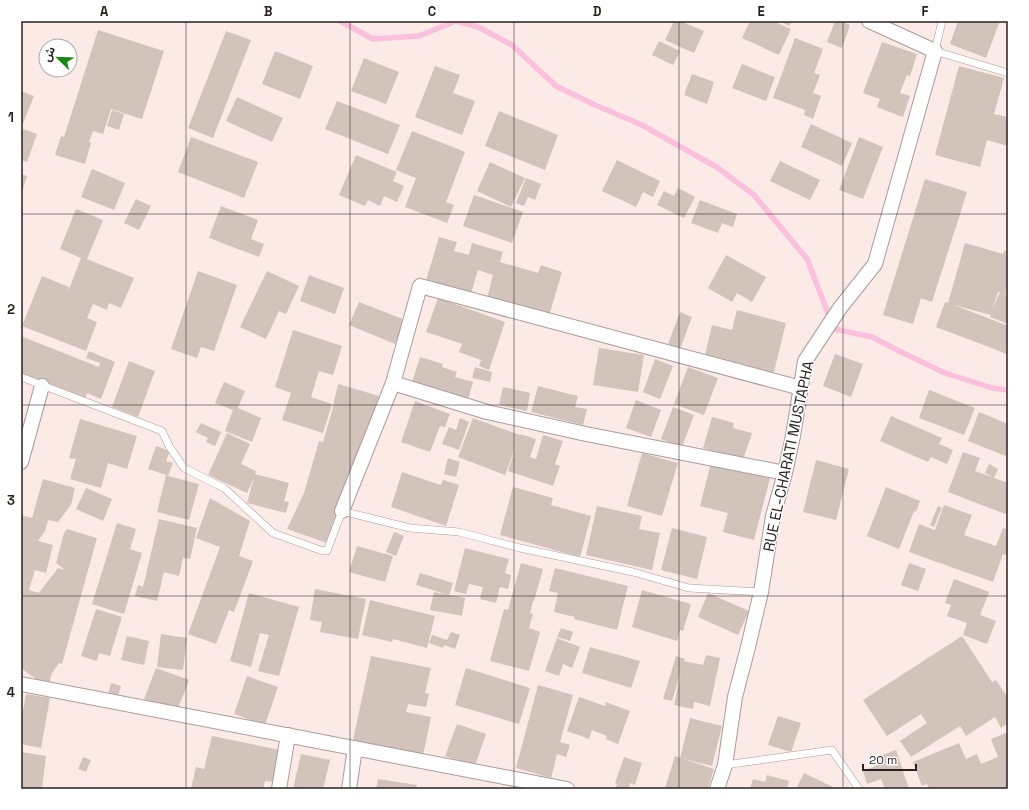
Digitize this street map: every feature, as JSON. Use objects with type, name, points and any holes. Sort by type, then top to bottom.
[{"type":"street","points":[[869,21],[935,51]]},
{"type":"street","name":"RUE EL-CHARATI MUSTAPHA","points":[[717,789],[725,765],[735,697],[761,592],[773,516],[785,473],[793,436],[805,361],[840,308],[875,264],[935,51]]},
{"type":"street","points":[[342,511],[393,383],[420,286],[801,388]]},
{"type":"street","points":[[393,383],[487,412],[586,434],[785,473]]},
{"type":"street","points":[[21,462],[42,386]]},
{"type":"street","points":[[21,684],[567,789]]},
{"type":"street","points":[[279,789],[288,735]]},
{"type":"street","points":[[349,789],[355,748]]},
{"type":"lane","points":[[942,21],[935,51],[1008,73]]},
{"type":"lane","points":[[21,377],[162,431],[184,468],[224,488],[273,532],[320,550],[328,551],[342,511],[410,528],[459,532],[520,548],[633,572],[689,588],[761,592]]},
{"type":"lane","points":[[725,765],[832,750],[859,789]]},
{"type":"building","points":[[674,21],[680,21],[704,31],[694,53],[665,40]]},
{"type":"building","points":[[750,21],[773,21],[791,29],[779,55],[742,38]]},
{"type":"building","points":[[780,21],[792,21],[789,26]]},
{"type":"building","points":[[835,21],[850,25],[842,48],[827,42]]},
{"type":"building","points":[[958,21],[1000,21],[986,58],[950,44]]},
{"type":"building","points":[[98,30],[164,51],[142,119],[111,109],[103,134],[93,131],[89,142],[91,143],[85,164],[55,155],[61,136],[64,137]]},
{"type":"building","points":[[226,31],[251,40],[213,138],[188,128]]},
{"type":"building","points":[[795,38],[823,49],[814,73],[820,75],[813,93],[821,96],[813,119],[804,115],[805,110],[773,98]]},
{"type":"building","points":[[659,41],[680,51],[673,65],[652,55]]},
{"type":"building","points":[[882,42],[917,54],[910,76],[907,75],[900,93],[910,96],[903,117],[877,107],[880,99],[863,93]]},
{"type":"building","points":[[275,51],[313,66],[300,99],[262,84]]},
{"type":"building","points":[[364,58],[399,72],[386,104],[351,91]]},
{"type":"building","points":[[742,64],[775,77],[766,101],[732,88]]},
{"type":"building","points":[[435,66],[460,75],[453,93],[475,101],[462,135],[415,117]]},
{"type":"building","points":[[959,66],[1004,78],[994,114],[1008,117],[1008,146],[987,140],[980,167],[935,155]]},
{"type":"building","points":[[692,74],[714,82],[707,104],[684,95]]},
{"type":"building","points":[[21,91],[34,96],[22,126],[21,126]]},
{"type":"building","points":[[237,97],[283,118],[272,142],[226,121]]},
{"type":"building","points":[[337,101],[400,125],[388,154],[325,129]]},
{"type":"building","points":[[112,110],[124,114],[119,130],[107,126]]},
{"type":"building","points":[[499,111],[558,135],[545,170],[485,146]]},
{"type":"building","points":[[811,124],[852,143],[842,166],[801,147]]},
{"type":"building","points":[[23,129],[37,134],[27,162],[21,160],[21,136]]},
{"type":"building","points":[[412,131],[465,152],[446,202],[454,205],[447,223],[405,207],[416,178],[396,170]]},
{"type":"building","points":[[191,137],[258,162],[244,198],[178,172]]},
{"type":"building","points":[[859,137],[883,147],[863,199],[839,190]]},
{"type":"building","points":[[356,155],[397,172],[393,181],[404,186],[397,202],[384,196],[380,206],[368,200],[365,206],[339,195]]},
{"type":"building","points":[[617,160],[660,181],[653,197],[643,192],[636,207],[602,191]]},
{"type":"building","points":[[780,161],[820,180],[810,200],[770,181]]},
{"type":"building","points":[[490,162],[525,178],[511,207],[477,191]]},
{"type":"building","points":[[92,169],[125,183],[114,210],[81,197]]},
{"type":"building","points":[[21,174],[27,176],[21,195]]},
{"type":"building","points":[[526,178],[541,184],[535,200],[528,197],[524,206],[516,203]]},
{"type":"building","points":[[925,179],[967,192],[932,302],[921,298],[913,324],[883,315]]},
{"type":"building","points":[[678,188],[695,197],[684,218],[657,205],[664,191],[674,196]]},
{"type":"building","points":[[474,195],[523,212],[512,243],[463,226]]},
{"type":"building","points":[[136,199],[151,206],[139,230],[124,223]]},
{"type":"building","points":[[700,200],[737,214],[733,227],[722,223],[718,233],[691,223]]},
{"type":"building","points":[[221,206],[258,220],[251,239],[264,244],[259,257],[209,238]]},
{"type":"building","points":[[76,209],[103,220],[87,259],[134,278],[121,308],[109,303],[107,310],[93,304],[87,318],[97,322],[86,351],[22,326],[42,276],[69,287],[68,292],[81,258],[60,249]]},
{"type":"building","points":[[439,237],[457,242],[454,251],[469,255],[472,243],[503,252],[500,262],[538,273],[541,265],[562,272],[549,316],[487,298],[493,275],[478,270],[470,297],[425,284]]},
{"type":"building","points":[[965,243],[1003,254],[1004,251],[1008,252],[1008,295],[1002,293],[1008,296],[1008,324],[990,317],[991,315],[954,305],[1008,326],[1007,354],[936,327],[945,302],[948,303]],"holes":[[[998,292],[1000,292],[992,310]]]},
{"type":"building","points":[[726,255],[766,277],[752,302],[737,293],[732,302],[708,288]]},
{"type":"building","points":[[198,271],[237,285],[214,351],[201,347],[197,358],[171,349]]},
{"type":"building","points":[[267,271],[299,286],[286,314],[279,311],[266,339],[240,327]]},
{"type":"building","points":[[309,275],[344,288],[335,314],[300,301]]},
{"type":"building","points":[[438,298],[505,322],[489,370],[479,366],[481,360],[459,352],[462,344],[426,332]]},
{"type":"building","points":[[359,302],[405,320],[395,344],[349,325]]},
{"type":"building","points":[[737,310],[786,323],[773,376],[704,359],[712,325],[732,330]]},
{"type":"building","points":[[680,312],[692,317],[680,349],[668,344]]},
{"type":"building","points":[[293,330],[342,346],[333,375],[319,371],[311,397],[332,404],[323,433],[282,420],[291,393],[275,387]]},
{"type":"building","points":[[23,337],[99,367],[100,363],[86,358],[89,351],[115,362],[101,399],[87,393],[85,399],[21,376],[21,341]]},
{"type":"building","points":[[599,348],[644,355],[638,392],[593,385]]},
{"type":"building","points":[[835,354],[863,364],[851,397],[823,386]]},
{"type":"building","points":[[420,357],[443,364],[442,367],[457,372],[455,377],[473,382],[468,400],[412,382]]},
{"type":"building","points":[[655,359],[673,366],[660,399],[643,392]]},
{"type":"building","points":[[129,361],[155,371],[138,417],[112,407]]},
{"type":"building","points":[[475,367],[492,372],[490,382],[472,378]]},
{"type":"building","points":[[688,367],[718,378],[704,415],[674,404]]},
{"type":"building","points":[[224,382],[245,391],[238,408],[261,418],[252,442],[225,431],[233,410],[215,403]]},
{"type":"building","points":[[338,384],[379,396],[327,543],[287,529],[304,493],[319,441],[323,442]]},
{"type":"building","points":[[538,386],[578,396],[575,407],[587,409],[583,425],[531,412]]},
{"type":"building","points":[[503,387],[530,393],[527,411],[499,405]]},
{"type":"building","points":[[929,390],[975,408],[964,435],[919,418]]},
{"type":"building","points":[[636,400],[661,410],[651,437],[626,428]]},
{"type":"building","points":[[415,401],[450,414],[445,427],[440,426],[430,452],[401,442]]},
{"type":"building","points":[[673,407],[694,415],[682,447],[661,439]]},
{"type":"building","points":[[979,412],[1008,424],[1008,457],[968,441]]},
{"type":"building","points":[[891,416],[942,438],[939,444],[953,450],[947,464],[931,457],[928,462],[880,441]]},
{"type":"building","points":[[712,417],[734,423],[733,428],[752,433],[743,460],[703,448]]},
{"type":"building","points":[[460,418],[469,422],[459,450],[442,444],[449,427],[456,430]]},
{"type":"building","points":[[473,418],[520,435],[536,439],[530,457],[536,459],[543,435],[563,441],[555,464],[560,466],[553,486],[508,471],[518,440],[505,475],[458,457]]},
{"type":"building","points":[[80,419],[137,436],[127,469],[108,463],[101,488],[70,479],[76,459],[69,458]]},
{"type":"building","points":[[201,423],[221,432],[215,446],[206,442],[208,438],[196,432]]},
{"type":"building","points":[[227,433],[250,444],[241,464],[256,471],[255,474],[289,483],[284,501],[289,502],[286,513],[247,503],[254,478],[247,493],[208,475]]},
{"type":"building","points":[[156,446],[170,451],[166,461],[173,463],[168,476],[199,484],[189,520],[157,512],[166,475],[148,469]]},
{"type":"building","points":[[963,452],[980,458],[975,471],[1008,483],[1008,515],[948,492]]},
{"type":"building","points":[[642,453],[678,463],[662,516],[627,506]]},
{"type":"building","points":[[448,458],[460,462],[456,477],[444,474]]},
{"type":"building","points":[[816,460],[849,469],[836,520],[803,512]]},
{"type":"building","points":[[711,463],[770,478],[754,540],[723,532],[728,513],[700,506]]},
{"type":"building","points":[[989,464],[998,469],[994,478],[985,473]]},
{"type":"building","points":[[402,472],[441,485],[443,480],[459,485],[446,526],[391,507]]},
{"type":"building","points":[[43,479],[75,488],[71,505],[58,522],[48,520],[45,531],[38,541],[53,545],[46,573],[35,570],[29,590],[39,593],[58,568],[65,570],[56,563],[64,533],[67,529],[97,538],[62,664],[59,663],[52,673],[49,683],[36,679],[21,668],[21,515],[32,518]]},
{"type":"building","points":[[513,487],[553,498],[551,505],[591,516],[580,557],[500,535]]},
{"type":"building","points":[[886,487],[920,501],[916,512],[914,511],[899,549],[867,536]]},
{"type":"building","points":[[86,488],[112,499],[103,521],[76,509]]},
{"type":"building","points":[[210,498],[250,521],[239,556],[253,561],[234,612],[229,610],[216,644],[188,634],[220,547],[196,538]]},
{"type":"building","points":[[944,505],[972,515],[964,535],[996,546],[1003,528],[1008,530],[1008,556],[1003,554],[993,582],[909,552],[919,524],[935,530]]},
{"type":"building","points":[[597,506],[642,516],[639,529],[660,533],[652,570],[586,555]]},
{"type":"building","points":[[938,506],[942,508],[934,527],[930,525]]},
{"type":"building","points":[[159,519],[197,528],[190,559],[183,558],[179,576],[164,572],[157,601],[135,596],[138,585],[143,587]]},
{"type":"building","points":[[117,523],[136,529],[130,549],[142,553],[124,614],[92,604]]},
{"type":"building","points":[[672,528],[707,537],[697,579],[661,570]]},
{"type":"building","points":[[394,532],[404,536],[396,556],[386,552]]},
{"type":"building","points":[[357,546],[393,556],[385,582],[349,572]]},
{"type":"building","points":[[465,548],[509,559],[505,573],[511,575],[508,589],[500,587],[496,603],[480,599],[483,587],[469,584],[466,594],[454,591]]},
{"type":"building","points":[[521,563],[543,569],[530,613],[533,614],[529,628],[540,632],[529,671],[490,661],[504,609],[508,610]]},
{"type":"building","points":[[909,563],[926,569],[918,591],[901,585]]},
{"type":"building","points":[[555,568],[628,586],[617,630],[574,619],[575,617],[554,612],[558,593],[549,591]]},
{"type":"building","points":[[420,573],[453,583],[449,595],[416,585]]},
{"type":"building","points":[[954,579],[989,592],[980,615],[996,621],[987,644],[963,635],[967,623],[947,616],[951,605],[945,603]]},
{"type":"building","points":[[315,589],[366,599],[358,639],[320,632],[322,622],[310,620]]},
{"type":"building","points":[[642,590],[691,604],[683,631],[680,630],[677,641],[632,627]]},
{"type":"building","points":[[434,592],[465,598],[462,616],[430,610]]},
{"type":"building","points":[[249,593],[299,607],[279,676],[258,671],[269,635],[260,633],[251,667],[230,661]]},
{"type":"building","points":[[708,593],[749,611],[738,635],[698,617]]},
{"type":"building","points":[[370,600],[435,616],[427,648],[393,639],[392,642],[362,635]]},
{"type":"building","points":[[96,609],[122,617],[110,656],[99,653],[97,661],[81,656]]},
{"type":"building","points":[[561,628],[573,632],[570,641],[557,637]]},
{"type":"building","points":[[451,632],[460,635],[455,649],[444,645],[443,648],[429,643],[432,635],[447,640]]},
{"type":"building","points":[[161,634],[187,638],[183,670],[157,667]]},
{"type":"building","points":[[127,636],[149,641],[144,665],[121,660]]},
{"type":"building","points":[[962,636],[992,682],[996,680],[1008,698],[1008,723],[1001,728],[995,717],[966,736],[960,726],[911,757],[900,741],[927,723],[921,714],[887,736],[863,700]]},
{"type":"building","points":[[557,638],[580,647],[572,668],[563,664],[559,676],[545,671]]},
{"type":"building","points":[[590,647],[640,661],[631,688],[582,673]]},
{"type":"building","points":[[706,655],[720,658],[710,706],[694,702],[693,709],[674,705],[681,672],[672,701],[663,699],[676,656],[685,659],[684,661],[703,665]]},
{"type":"building","points":[[371,656],[431,668],[425,693],[429,694],[426,707],[408,704],[406,712],[431,717],[422,760],[352,745]]},
{"type":"building","points":[[156,668],[189,680],[177,711],[144,699]]},
{"type":"building","points":[[466,668],[530,688],[519,724],[455,705]]},
{"type":"building","points":[[247,676],[278,687],[265,725],[234,714]]},
{"type":"building","points":[[111,683],[121,686],[117,700],[107,698]]},
{"type":"building","points":[[538,685],[573,695],[560,742],[570,745],[566,757],[557,754],[551,778],[516,768]]},
{"type":"building","points":[[26,694],[50,698],[41,748],[21,744],[21,722]]},
{"type":"building","points":[[579,697],[605,706],[606,702],[630,711],[618,744],[606,739],[607,736],[592,730],[589,739],[567,731]]},
{"type":"building","points":[[778,716],[801,723],[791,752],[768,745]]},
{"type":"building","points":[[690,718],[722,726],[712,766],[684,759],[714,769],[708,789],[665,788],[675,756],[680,758]]},
{"type":"building","points":[[457,724],[486,734],[475,766],[445,756]]},
{"type":"building","points":[[1008,732],[1008,789],[929,789],[927,784],[922,786],[913,762],[959,743],[966,759],[977,754],[981,764],[998,757],[991,739]]},
{"type":"building","points":[[212,736],[280,750],[273,782],[265,781],[263,789],[191,789],[196,767],[204,769]]},
{"type":"building","points":[[896,750],[909,789],[885,789],[881,779],[867,784],[863,771],[874,767],[872,759]]},
{"type":"building","points":[[21,752],[46,756],[42,789],[21,789]]},
{"type":"building","points":[[301,754],[330,760],[323,789],[293,789]]},
{"type":"building","points":[[83,757],[91,760],[86,772],[78,769]]},
{"type":"building","points":[[624,757],[642,763],[635,785],[630,783],[629,789],[615,789],[617,784],[615,783]]},
{"type":"building","points":[[804,773],[833,787],[832,789],[796,789]]},
{"type":"building","points":[[767,775],[789,781],[787,789],[750,789],[753,779],[765,782]]},
{"type":"building","points":[[378,779],[417,785],[416,789],[376,789]]},
{"type":"waterway","points":[[340,21],[373,39],[419,36],[456,21]]},
{"type":"waterway","points":[[456,21],[478,27],[512,45],[556,86],[642,125],[718,168],[754,195],[807,259],[834,329],[872,337],[945,373],[992,388],[1008,390]]}]
